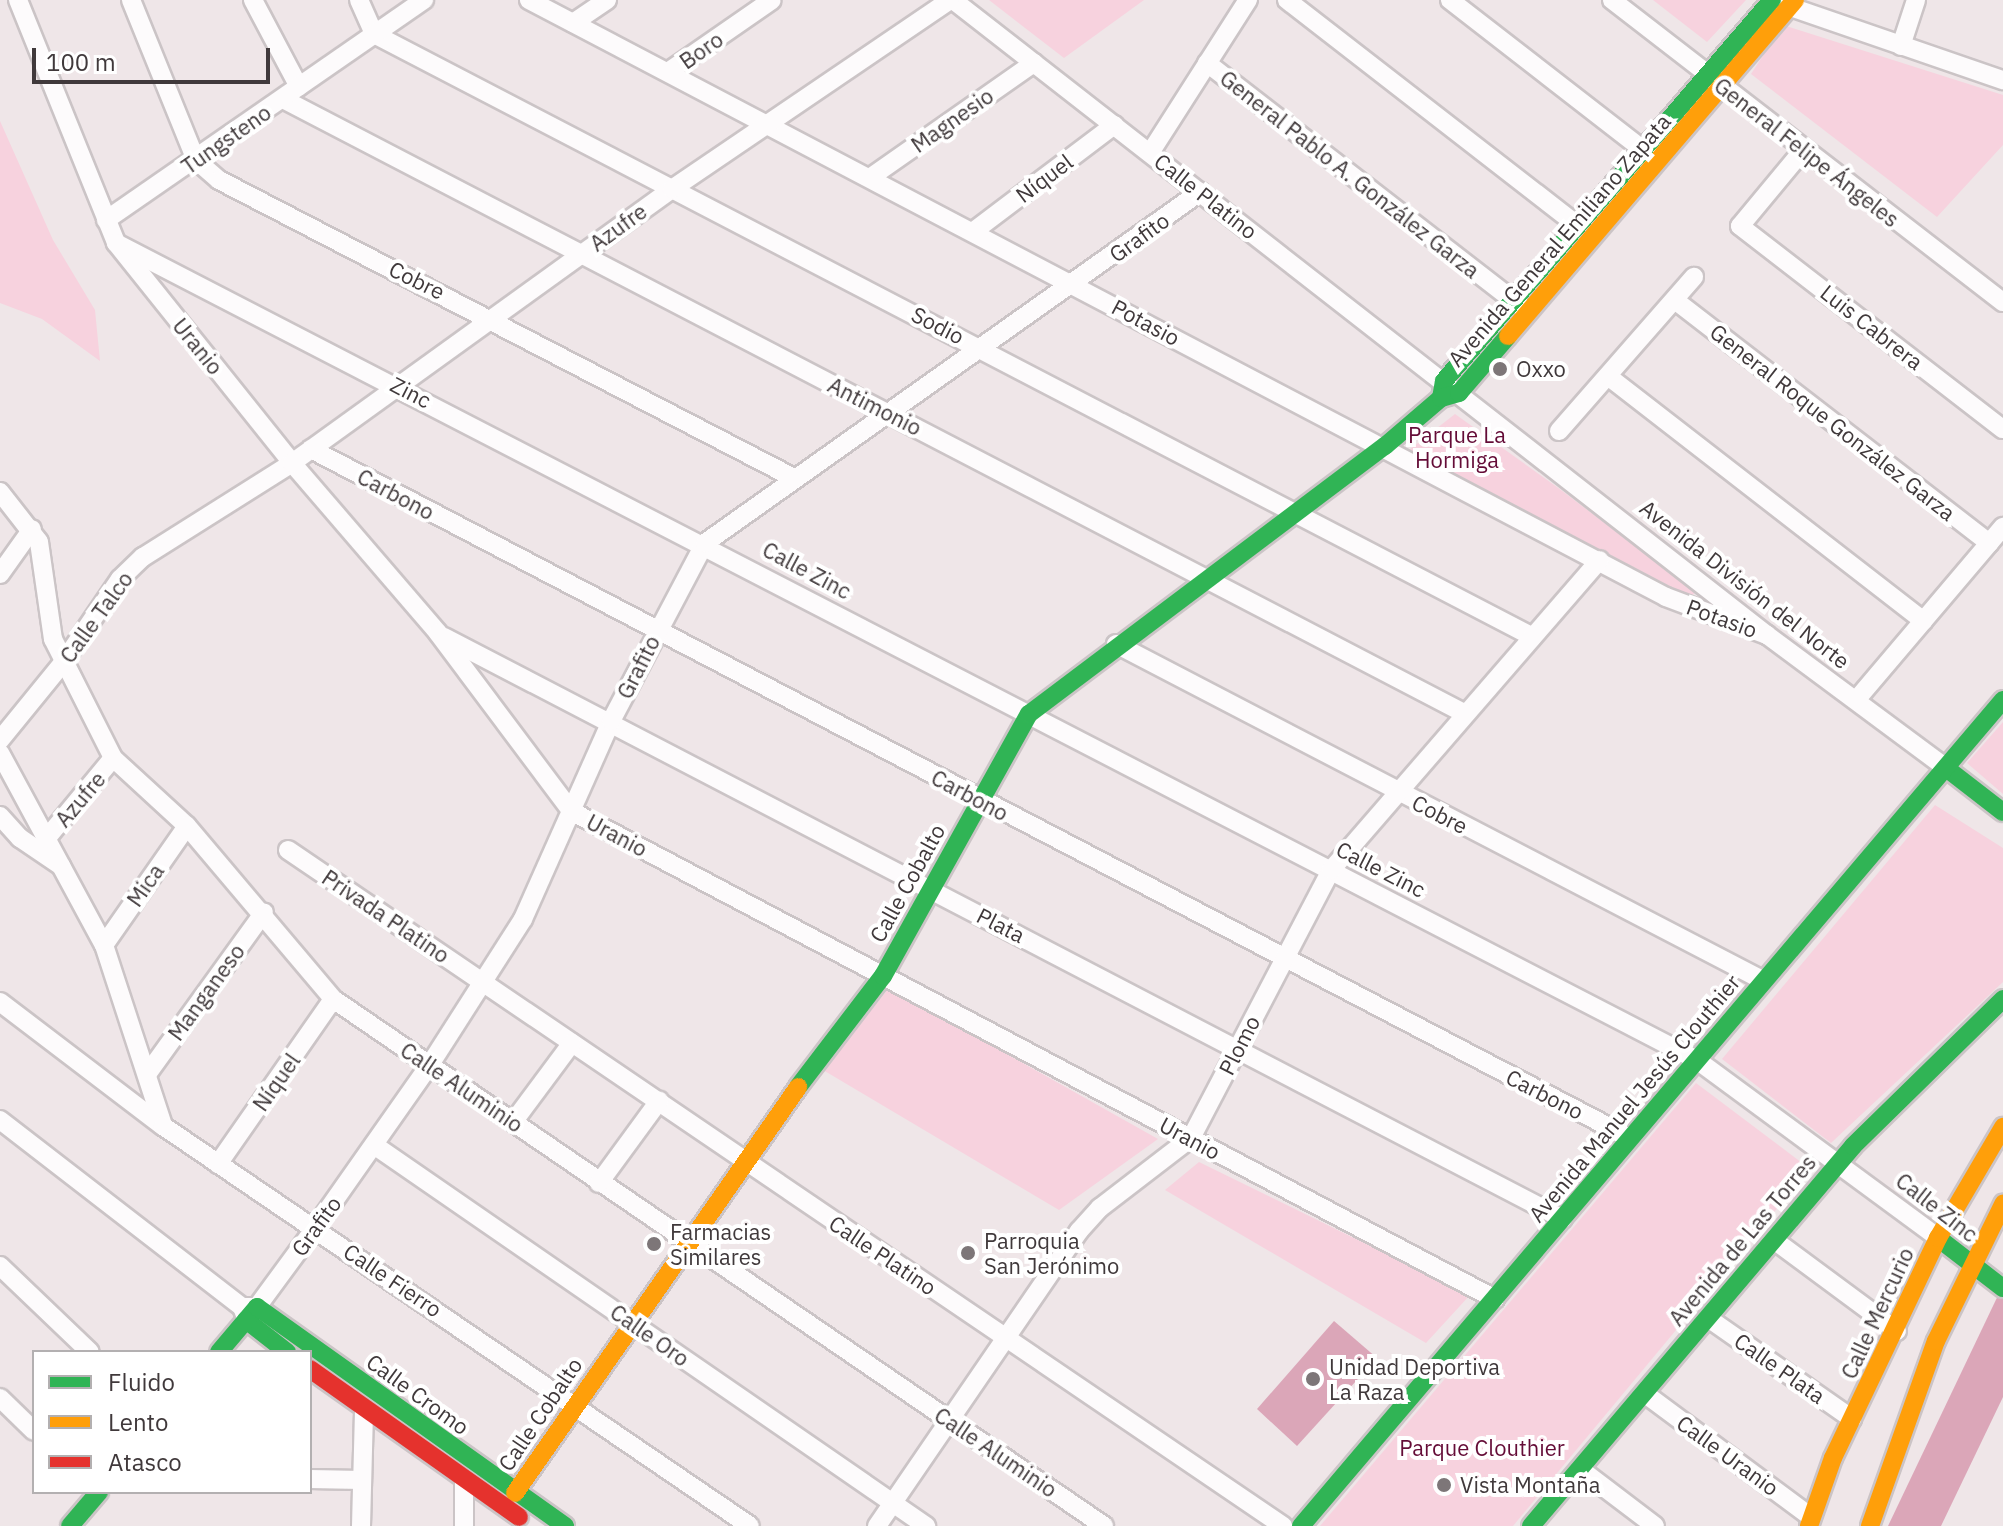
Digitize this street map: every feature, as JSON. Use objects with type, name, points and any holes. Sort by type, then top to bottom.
[{"type":"street","name":"Uranio","points":[[18,0],[116,243],[292,463],[438,633],[571,811],[1495,1299]]},
{"type":"street","points":[[131,0],[196,160]]},
{"type":"street","points":[[253,0],[299,87]]},
{"type":"street","points":[[359,0],[374,34]]},
{"type":"street","name":"Tungsteno","points":[[106,220],[424,0]]},
{"type":"street","name":"Potasio","points":[[529,0],[1692,609],[1767,635]]},
{"type":"street","points":[[573,23],[607,0]]},
{"type":"street","name":"Boro","points":[[668,72],[772,0]]},
{"type":"street","name":"Calle Platino","points":[[951,0],[1200,192],[1448,391]]},
{"type":"street","name":"Azufre","points":[[292,463],[491,316],[951,0]]},
{"type":"street","points":[[1150,153],[1248,0]]},
{"type":"street","points":[[1287,0],[1578,226]]},
{"type":"street","points":[[1450,0],[1651,155]]},
{"type":"street","name":"General Felipe Ángeles","points":[[1612,0],[2003,302]]},
{"type":"street","points":[[1772,0],[1793,4],[1901,46],[2003,80]]},
{"type":"street","name":"Avenida General Emiliano Zapata","points":[[1448,391],[1531,314],[1651,155],[1706,73],[1772,0]]},
{"type":"street","points":[[1901,46],[1916,0]]},
{"type":"street","name":"Avenida General Emiliano Zapata","points":[[1448,391],[1514,301],[1578,226],[1722,87],[1793,4]]},
{"type":"street","name":"Sodio","points":[[374,34],[1533,637]]},
{"type":"street","name":"Magnesio","points":[[871,177],[1034,63]]},
{"type":"street","name":"General Pablo A. González Garza","points":[[1207,63],[1531,314]]},
{"type":"street","name":"Antimonio","points":[[283,99],[1466,714]]},
{"type":"street","name":"Níquel","points":[[974,231],[1114,125]]},
{"type":"street","name":"Luis Cabrera","points":[[1804,149],[1740,226],[2003,429]]},
{"type":"street","name":"Cobre","points":[[196,160],[240,193],[491,316],[794,478]]},
{"type":"street","name":"Grafito","points":[[249,1312],[315,1228],[429,1066],[531,903],[611,721],[705,543],[1200,192]]},
{"type":"street","name":"Zinc","points":[[116,243],[705,543]]},
{"type":"street","points":[[1559,431],[1694,277]]},
{"type":"street","name":"General Roque González Garza","points":[[1676,301],[1989,543]]},
{"type":"street","points":[[1609,377],[1924,621]]},
{"type":"street","name":"Calle Cobalto","points":[[515,1493],[686,1241],[883,976],[1029,714],[1116,644],[1385,446],[1448,391]]},
{"type":"street","name":"Avenida División del Norte","points":[[1448,391],[2003,812]]},
{"type":"street","name":"Carbono","points":[[311,449],[1630,1138]]},
{"type":"street","name":"Calle Talco","points":[[0,740],[62,664],[105,598],[143,557],[292,463]]},
{"type":"street","name":"Calle Aluminio","points":[[0,492],[32,529],[43,556],[48,619],[62,664],[113,758],[187,826],[264,912],[333,999],[1104,1526]]},
{"type":"street","points":[[1857,699],[2003,527]]},
{"type":"street","points":[[0,574],[32,529]]},
{"type":"street","name":"Calle Zinc","points":[[705,543],[1697,1060],[1839,1162],[2003,1288]]},
{"type":"street","name":"Plomo","points":[[877,1526],[1008,1340],[1079,1231],[1126,1187],[1191,1138],[1282,958],[1331,870],[1600,560]]},
{"type":"street","name":"Plata","points":[[438,633],[1239,1047],[1563,1219]]},
{"type":"street","name":"Cobre","points":[[1116,644],[1764,981]]},
{"type":"street","name":"Avenida Manuel Jesús Clouthier","points":[[1301,1526],[2003,700]]},
{"type":"street","points":[[0,753],[104,945],[163,1126]]},
{"type":"street","name":"Azufre","points":[[46,839],[113,758]]},
{"type":"street","points":[[0,816],[20,838],[63,867]]},
{"type":"street","name":"Mica","points":[[104,945],[187,826]]},
{"type":"street","name":"Privada Platino","points":[[288,850],[484,982]]},
{"type":"street","name":"Manganeso","points":[[148,1073],[264,912]]},
{"type":"street","name":"Calle Platino","points":[[484,982],[1283,1526]]},
{"type":"street","name":"Níquel","points":[[218,1164],[333,999]]},
{"type":"street","name":"Avenida de Las Torres","points":[[1531,1526],[1839,1162],[2003,999]]},
{"type":"street","name":"Calle Fierro","points":[[0,1002],[163,1126],[750,1526]]},
{"type":"street","points":[[514,1121],[572,1043]]},
{"type":"street","points":[[599,1183],[659,1101]]},
{"type":"street","name":"Calle Cromo","points":[[0,1120],[249,1312],[305,1350]]},
{"type":"street","name":"Calle Mercurio","points":[[1810,1521],[1852,1419],[1897,1331],[1938,1238],[2003,1127]]},
{"type":"street","name":"Calle Oro","points":[[374,1145],[926,1526]]},
{"type":"street","points":[[1869,1524],[1936,1341],[2003,1204]]},
{"type":"street","points":[[1774,1240],[1897,1331]]},
{"type":"street","points":[[0,1266],[88,1350]]},
{"type":"street","points":[[1922,1273],[1942,1268],[1948,1276],[1933,1323],[1936,1341]]},
{"type":"street","points":[[220,1350],[249,1312]]},
{"type":"street","name":"Calle Cromo","points":[[249,1312],[285,1350]]},
{"type":"street","name":"Calle Plata","points":[[1708,1318],[1852,1419]]},
{"type":"street","name":"Calle Cromo","points":[[312,1355],[565,1526]]},
{"type":"street","name":"Calle Cromo","points":[[312,1370],[533,1526]]},
{"type":"street","name":"Calle Uranio","points":[[1644,1393],[1810,1521]]},
{"type":"street","points":[[0,1398],[32,1429]]},
{"type":"street","points":[[361,1526],[364,1409]]},
{"type":"street","points":[[1580,1469],[1655,1526]]},
{"type":"street","points":[[312,1479],[362,1480]]},
{"type":"street","points":[[464,1480],[464,1526]]},
{"type":"street","points":[[70,1526],[95,1494]]},
{"type":"green space","points":[[989,0],[1144,0],[1064,58]]},
{"type":"green space","points":[[1653,0],[1746,0],[1707,42]]},
{"type":"green space","points":[[1783,25],[2003,95],[2003,145],[1937,217],[1751,74]]},
{"type":"green space","points":[[0,121],[53,240],[95,310],[100,361],[42,319],[0,303]]},
{"type":"green space","name":"Parque La Hormiga","points":[[1455,414],[1696,592],[1690,597],[1409,450]]},
{"type":"green space","points":[[2003,722],[2003,794],[1967,763]]},
{"type":"green space","points":[[1935,805],[2003,848],[2003,982],[1831,1143],[1722,1059]]},
{"type":"green space","points":[[889,988],[1158,1139],[1059,1210],[823,1070]]},
{"type":"green space","name":"Parque Clouthier","points":[[1696,1083],[1810,1169],[1513,1526],[1320,1526]]},
{"type":"green space","points":[[1199,1162],[1470,1295],[1426,1343],[1165,1190]]},
{"type":"shaded area","points":[[2003,1285],[2003,1397],[1941,1526],[1888,1526]]},
{"type":"shaded area","points":[[1334,1321],[1377,1358],[1297,1446],[1257,1409]]},
{"type":"traffic: fast","points":[[1441,398],[1444,381],[1772,0]]},
{"type":"traffic: fast","points":[[798,1087],[883,976],[1029,714],[1385,446],[1441,398],[1459,393],[1508,336]]},
{"type":"traffic: fast","points":[[1301,1526],[2003,700]]},
{"type":"traffic: fast","points":[[1946,768],[2003,812]]},
{"type":"traffic: fast","points":[[1531,1526],[1853,1146],[2003,999]]},
{"type":"traffic: fast","points":[[1938,1238],[2003,1288]]},
{"type":"traffic: fast","points":[[221,1350],[257,1307],[565,1526]]},
{"type":"traffic: fast","points":[[246,1320],[284,1350]]},
{"type":"traffic: fast","points":[[70,1526],[97,1494]]},
{"type":"traffic: slow","points":[[1508,336],[1795,0]]},
{"type":"traffic: slow","points":[[515,1493],[798,1087]]},
{"type":"traffic: slow","points":[[1809,1526],[1833,1458],[1938,1238],[2003,1127]]},
{"type":"traffic: slow","points":[[1870,1526],[1936,1341],[2003,1204]]},
{"type":"traffic: jam","points":[[312,1370],[519,1517]]},
{"type":"place","name":"Oxxo","points":[[1500,369]]},
{"type":"place","name":"Farmacias Similares","points":[[654,1244]]},
{"type":"place","name":"Parroquia San Jerónimo","points":[[968,1253]]},
{"type":"place","name":"Unidad Deportiva La Raza","points":[[1313,1379]]},
{"type":"place","name":"Vista Montaña","points":[[1444,1485]]}]
